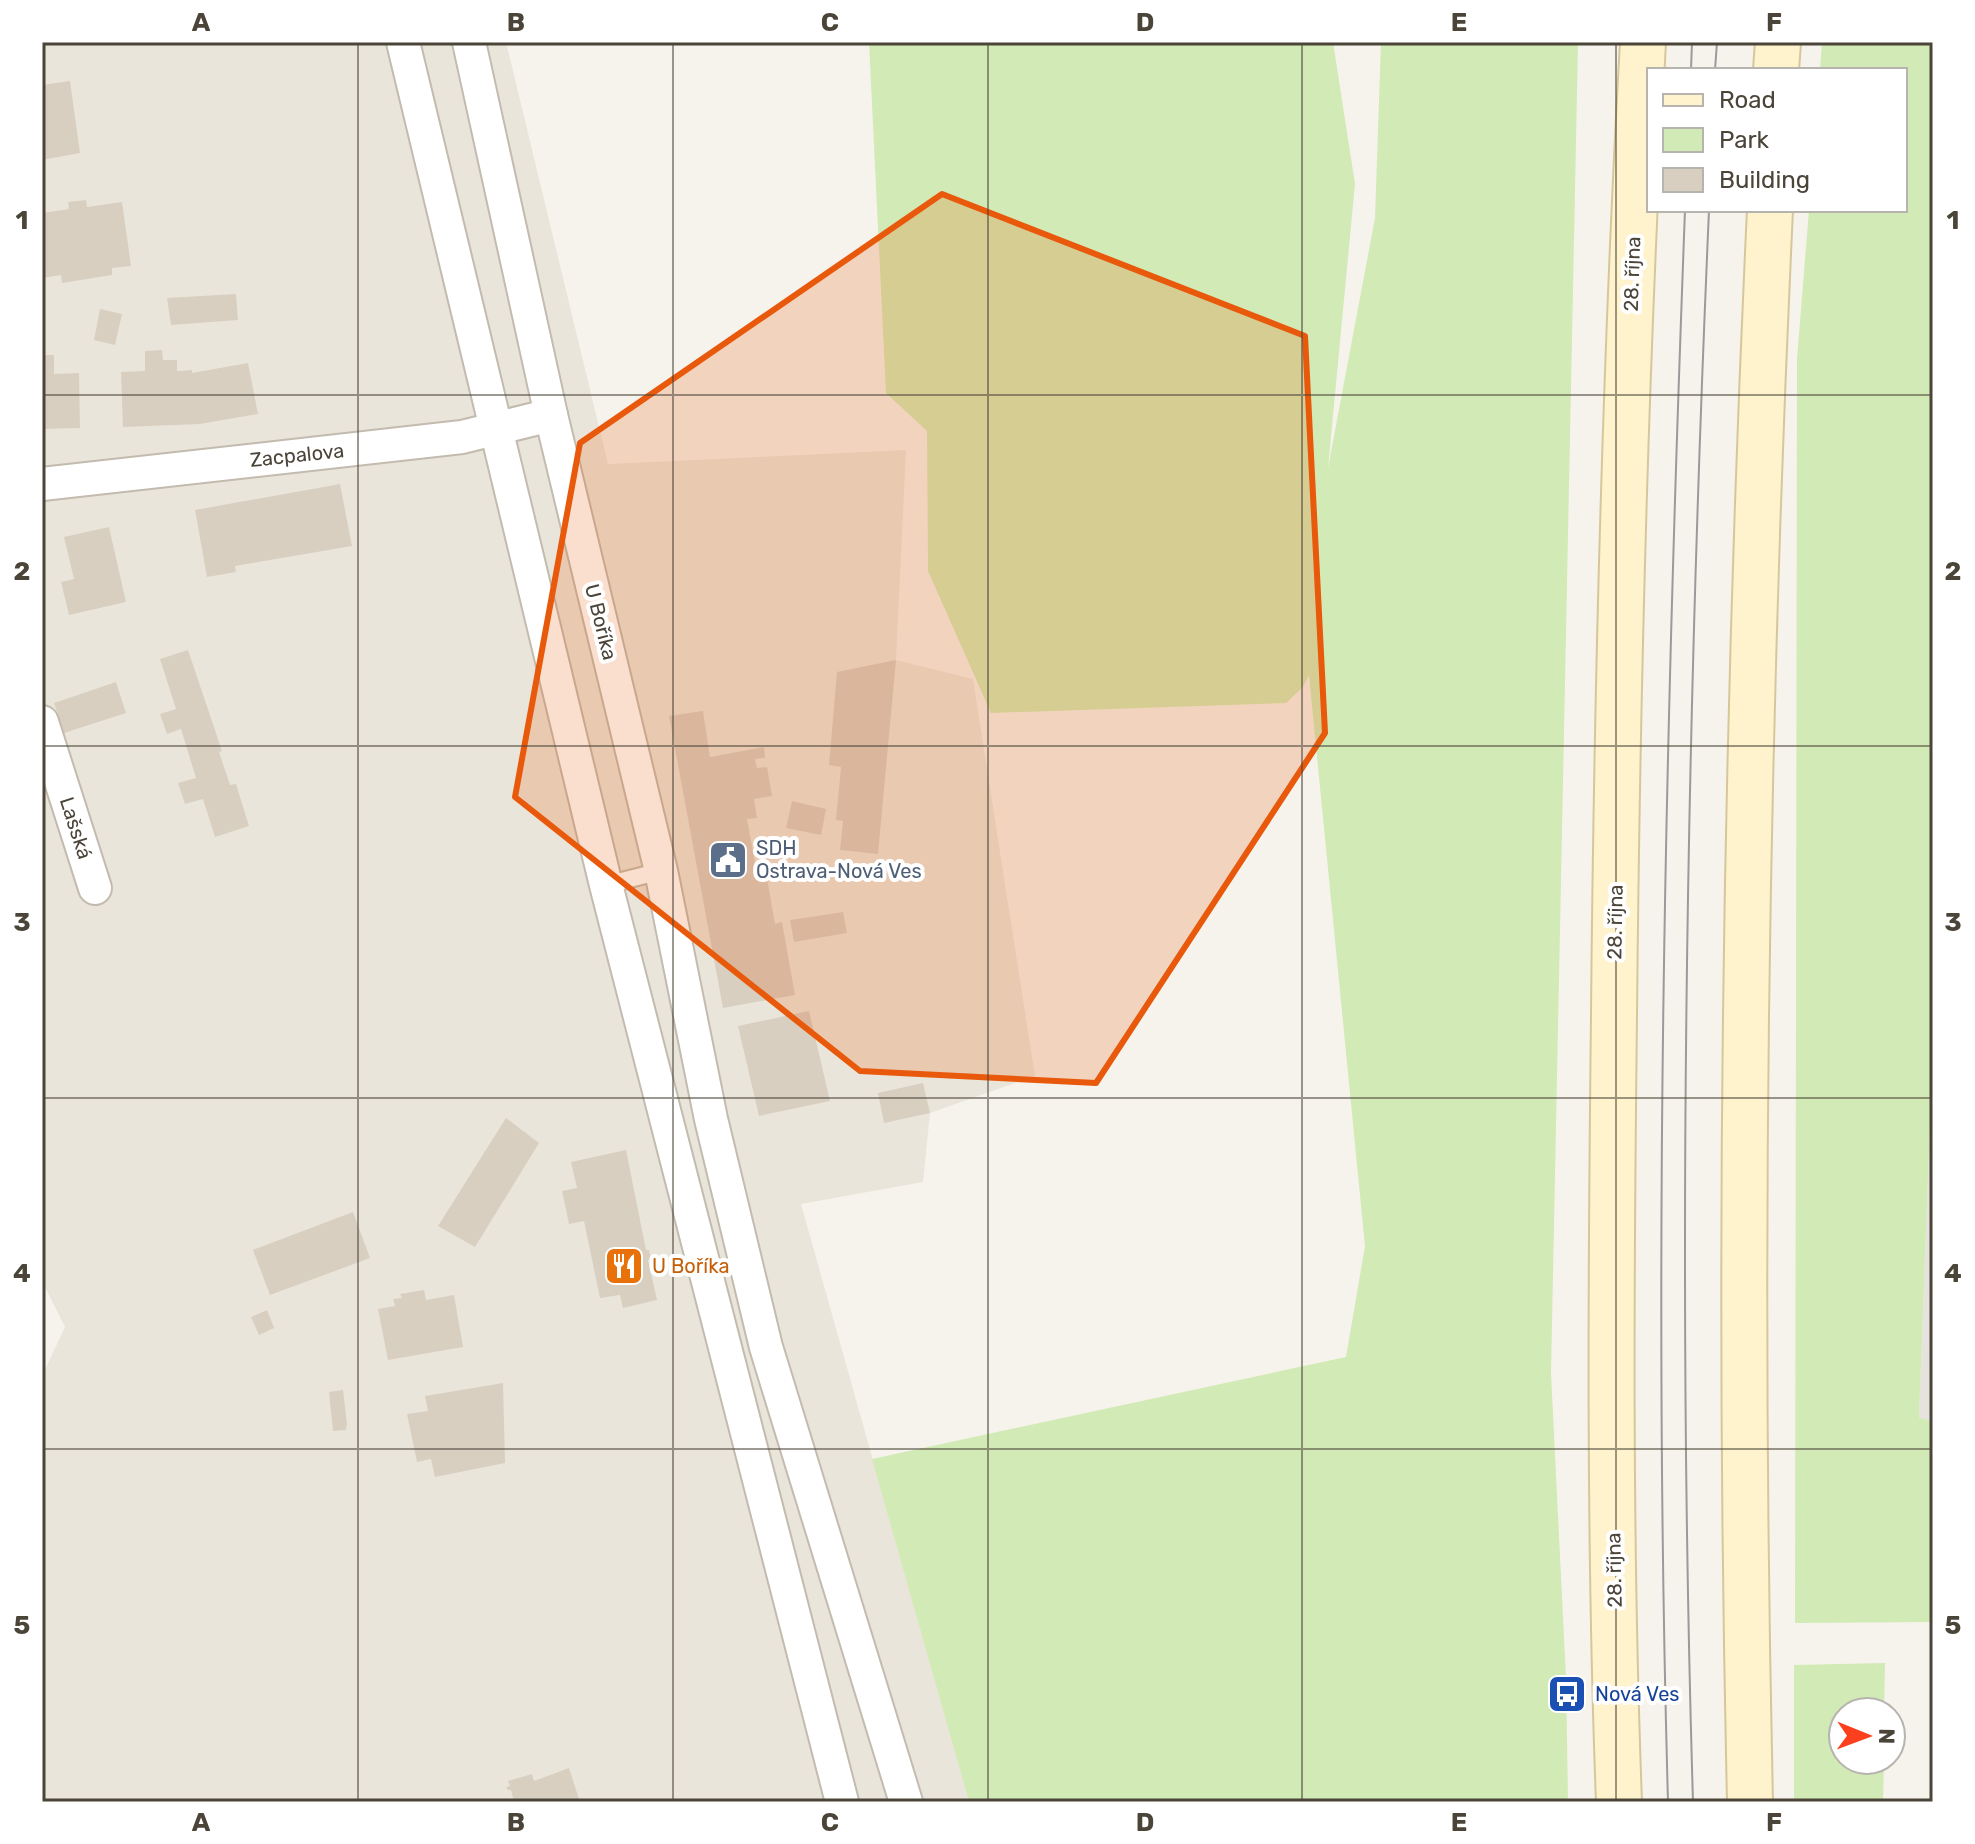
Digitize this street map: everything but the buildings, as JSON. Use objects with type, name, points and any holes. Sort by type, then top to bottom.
[{"type":"main road","name":"28. října","points":[[1619,1802],[1611,1398],[1616,784],[1624,485],[1643,42]]},
{"type":"main road","points":[[1776,68],[1778,42]]},
{"type":"main road","points":[[1750,1802],[1743,1527],[1743,1232],[1752,664],[1770,212]]},
{"type":"street","points":[[403,42],[606,885],[729,1357],[835,1800]]},
{"type":"street","name":"U Boříka","points":[[469,42],[551,415],[661,871],[711,1119],[766,1347],[906,1802]]},
{"type":"street","name":"Zacpalova","points":[[42,484],[462,437],[551,415]]},
{"type":"street","name":"Lašská","points":[[42,722],[95,888]]},
{"type":"street","points":[[773,1538],[822,1525]]},
{"type":"lane","points":[[606,885],[661,871]]},
{"type":"highlighted area","points":[[942,194],[1305,336],[1325,733],[1096,1083],[860,1071],[515,797],[580,443]]},
{"type":"shaded area","points":[[42,42],[506,42],[608,464],[906,450],[896,660],[973,679],[1035,1076],[930,1113],[923,1182],[801,1204],[969,1802],[42,1802],[42,1376],[65,1327],[42,1281]]},
{"type":"shaded area","points":[[1933,1044],[1933,1421],[1919,1419]]},
{"type":"green space","points":[[869,42],[1333,42],[1355,184],[1328,468],[1375,218],[1381,42],[1578,42],[1551,1373],[1566,1678],[1568,1802],[969,1802],[872,1459],[1346,1357],[1365,1246],[1309,675],[1303,687],[1286,703],[991,713],[928,571],[927,431],[886,393]]},
{"type":"green space","points":[[1822,42],[1933,42],[1933,1044],[1919,1418],[1933,1421],[1933,1622],[1795,1623],[1797,359],[1809,212],[1907,212],[1907,68],[1820,68]]},
{"type":"green space","points":[[1885,1663],[1884,1696],[1827,1696],[1827,1776],[1884,1776],[1883,1802],[1794,1802],[1794,1665]]},
{"type":"tram line","points":[[1691,68],[1692,42]]},
{"type":"tram line","points":[[1715,68],[1717,42]]},
{"type":"tram line","points":[[1668,1802],[1662,1404],[1663,1006],[1685,212]]},
{"type":"tram line","points":[[1693,1802],[1686,1405],[1686,1006],[1695,607],[1709,212]]},
{"type":"place","name":"SDH Ostrava-Nová Ves","points":[[728,860]]},
{"type":"place","name":"U Boříka","points":[[624,1266]]},
{"type":"place","name":"Nová Ves","points":[[1567,1694]]}]
